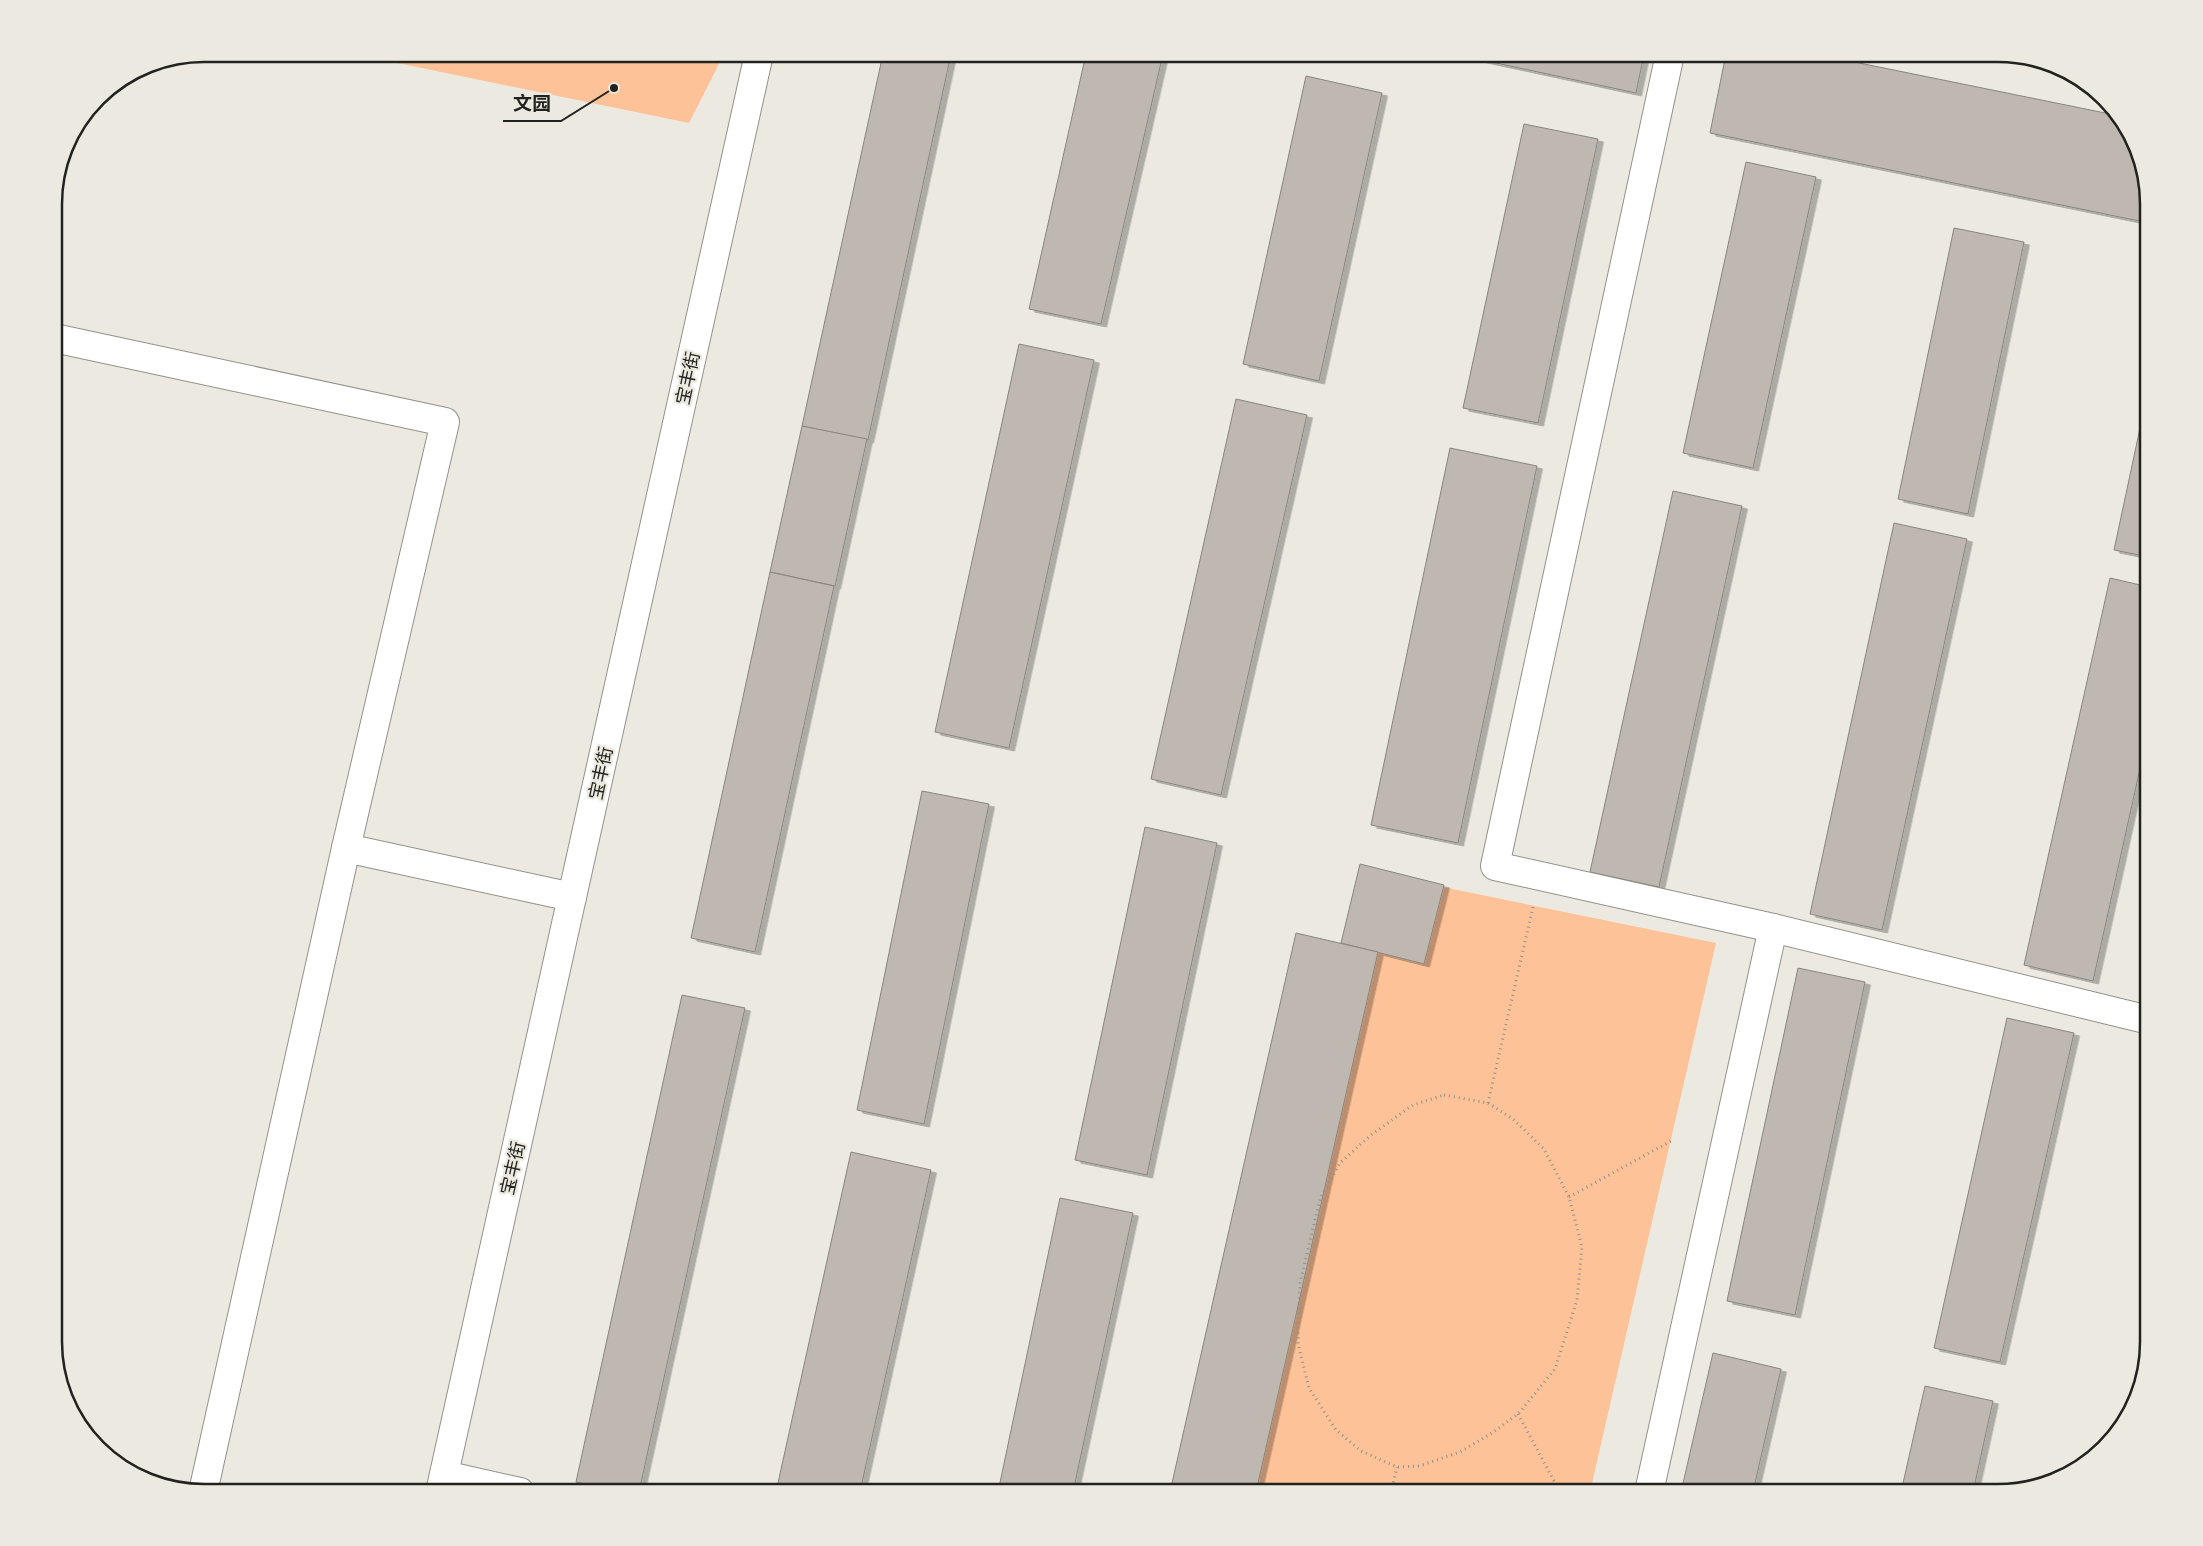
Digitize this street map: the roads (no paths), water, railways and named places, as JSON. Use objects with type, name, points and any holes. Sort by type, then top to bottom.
[{"type":"street","name":"宝丰街","points":[[442,1484],[757,62]]},
{"type":"street","points":[[1668,62],[1495,866],[1773,928],[2140,1018]]},
{"type":"street","points":[[63,340],[445,422],[346,848],[205,1484]]},
{"type":"street","points":[[346,848],[572,897]]},
{"type":"street","points":[[1651,1484],[1773,928]]},
{"type":"place","name":"文园","points":[[614,88]]}]
